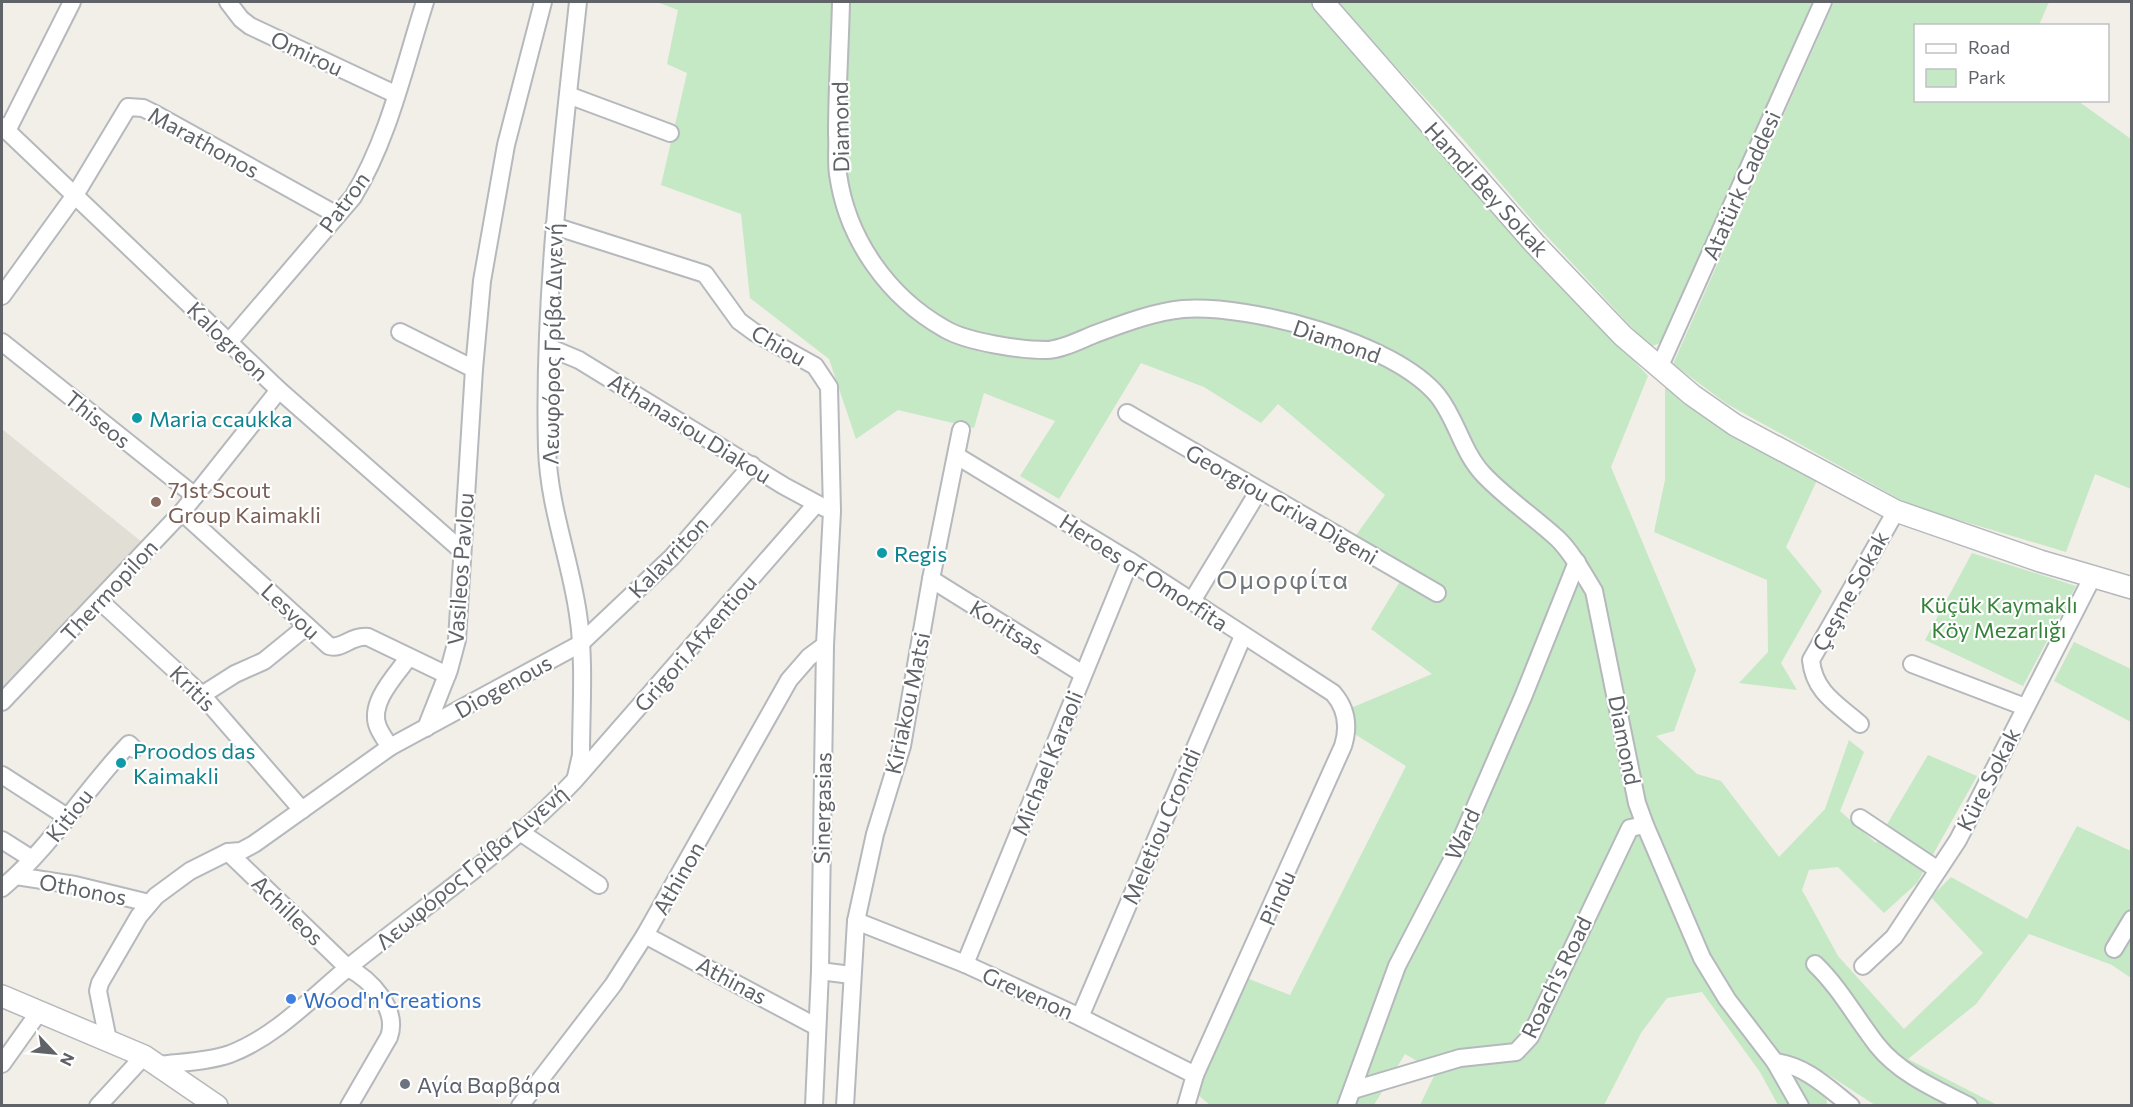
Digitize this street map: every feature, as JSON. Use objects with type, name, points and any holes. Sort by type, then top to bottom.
[{"type":"street","points":[[4,129],[72,2]]},
{"type":"street","name":"Omirou","points":[[228,2],[241,19],[250,26],[395,94]]},
{"type":"street","name":"Patron","points":[[229,342],[353,197],[369,169],[425,2]]},
{"type":"street","name":"Vasileos Pavlou","points":[[426,728],[447,675],[457,640],[474,369],[482,280],[492,214],[527,56],[543,2]]},
{"type":"street","name":"Λεωφόρος Γρίβα Διγενή","points":[[151,1060],[228,1054],[255,1042],[292,1016],[348,968],[520,832],[574,781],[581,755],[580,644],[578,614],[550,484],[548,346],[554,226],[578,2]]},
{"type":"street","name":"Diamond","points":[[841,2],[838,174],[850,219],[861,247],[880,274],[908,302],[946,331],[1011,348],[1049,350],[1117,326],[1183,309],[1233,312],[1277,321],[1350,341],[1393,361],[1429,387],[1447,410],[1464,447],[1482,473],[1511,502],[1558,540],[1576,562],[1594,591],[1637,803],[1645,825],[1702,958],[1727,999],[1775,1062],[1800,1106]]},
{"type":"street","name":"Hamdi Bey Sokak","points":[[1323,2],[1535,244],[1623,336],[1659,368],[1735,425],[1896,511],[2092,578],[2132,588]]},
{"type":"street","name":"Atatürk Caddesi","points":[[1659,368],[1823,2]]},
{"type":"street","points":[[568,95],[670,133]]},
{"type":"street","name":"Marathonos","points":[[75,195],[124,111],[136,106],[158,115],[337,215]]},
{"type":"street","name":"Kalogreon","points":[[4,129],[279,390],[461,550]]},
{"type":"street","points":[[2,296],[75,195]]},
{"type":"street","name":"Chiou","points":[[554,226],[705,274],[747,327],[815,366],[827,381],[830,393],[824,507]]},
{"type":"street","points":[[400,332],[474,369]]},
{"type":"street","name":"Thiseos","points":[[2,342],[195,496]]},
{"type":"street","name":"Athanasiou Diakou","points":[[548,346],[579,360],[824,507]]},
{"type":"street","name":"Thermopilon","points":[[2,702],[182,512],[279,390]]},
{"type":"street","name":"Georgiou Griva Digeni","points":[[1127,413],[1258,492],[1437,593]]},
{"type":"street","name":"Kiriakou Matsi","points":[[845,1106],[856,921],[875,834],[902,746],[931,579],[961,430]]},
{"type":"street","name":"Heroes of Omorfita","points":[[957,456],[1130,561],[1329,691]]},
{"type":"street","name":"Kalavriton","points":[[580,644],[672,557],[752,465]]},
{"type":"street","points":[[1192,601],[1258,492]]},
{"type":"street","name":"Sinergasias","points":[[814,1106],[820,971],[825,645],[824,507]]},
{"type":"street","name":"Grigori Afxentiou","points":[[574,781],[824,507]]},
{"type":"street","name":"Çeşme Sokak","points":[[1860,724],[1824,694],[1812,678],[1811,660],[1896,511]]},
{"type":"street","name":"Lesvou","points":[[182,512],[334,648],[358,635],[368,636],[447,675]]},
{"type":"street","name":"Michael Karaoli","points":[[965,964],[1130,561]]},
{"type":"street","name":"Ward","points":[[1346,1106],[1397,966],[1457,848],[1523,697],[1576,562]]},
{"type":"street","name":"Küre Sokak","points":[[1863,966],[1894,937],[1958,840],[2092,578]]},
{"type":"street","name":"Koritsas","points":[[931,579],[1083,674]]},
{"type":"street","name":"Kritis","points":[[100,601],[202,695],[302,810]]},
{"type":"street","points":[[202,695],[235,674],[264,661],[307,626]]},
{"type":"street","name":"Meletiou Cronidi","points":[[1080,1017],[1243,636]]},
{"type":"street","name":"Diogenous","points":[[426,728],[580,644]]},
{"type":"street","name":"Athinon","points":[[520,1106],[613,985],[645,934],[789,680],[809,657],[825,645]]},
{"type":"street","points":[[390,747],[377,726],[377,706],[409,657]]},
{"type":"street","points":[[1912,664],[2025,707]]},
{"type":"street","name":"Pindu","points":[[1186,1106],[1195,1075],[1343,747],[1346,730],[1345,715],[1340,702],[1329,691]]},
{"type":"street","points":[[108,1040],[98,991],[100,983],[149,903],[190,871],[228,852],[242,851],[254,844],[390,747],[426,728]]},
{"type":"street","name":"Kitiou","points":[[2,888],[33,860],[116,757],[129,744],[134,749]]},
{"type":"street","points":[[2,775],[68,817]]},
{"type":"street","points":[[1860,818],[1938,870]]},
{"type":"street","name":"Roach's Road","points":[[1353,1090],[1460,1058],[1515,1052],[1530,1037],[1630,828],[1645,825]]},
{"type":"street","points":[[520,832],[599,885]]},
{"type":"street","points":[[2,840],[33,860]]},
{"type":"street","name":"Achilleos","points":[[228,852],[348,968],[367,979],[389,1013],[392,1030],[349,1106]]},
{"type":"street","name":"Othonos","points":[[16,876],[75,885],[149,903]]},
{"type":"street","points":[[2114,949],[2132,919]]},
{"type":"street","name":"Grevenon","points":[[856,921],[965,964],[1080,1017],[1195,1075]]},
{"type":"street","name":"Athinas","points":[[645,934],[817,1027]]},
{"type":"street","points":[[1815,964],[1831,980],[1878,1047],[1915,1079],[1969,1106]]},
{"type":"street","points":[[820,971],[851,975]]},
{"type":"street","points":[[2,996],[151,1060],[217,1106]]},
{"type":"street","points":[[2,1064],[39,1012]]},
{"type":"street","points":[[98,1106],[151,1060]]},
{"type":"street","points":[[1775,1062],[1787,1064],[1814,1076],[1851,1106]]},
{"type":"shaded area","points":[[2,429],[143,543],[2,691]]},
{"type":"green space","points":[[657,2],[1315,2],[1492,207],[1648,376],[1611,467],[1696,670],[1674,731],[1656,736],[1697,774],[1721,781],[1779,857],[1825,809],[1849,740],[1864,752],[1840,811],[1876,843],[1928,755],[1977,776],[1917,883],[1884,913],[1838,867],[1809,870],[1802,890],[1838,956],[1904,1029],[1983,953],[1931,897],[1951,877],[2027,919],[2077,826],[2131,851],[2131,978],[2112,965],[2029,934],[1976,1004],[1908,1059],[1997,1105],[1875,1105],[1824,1072],[1827,1105],[1778,1105],[1760,1072],[1702,992],[1667,998],[1641,1033],[1604,1105],[1420,1105],[1436,1072],[1405,1054],[1374,1105],[1210,1105],[1196,1093],[1249,979],[1290,995],[1406,766],[1353,733],[1351,708],[1432,674],[1371,629],[1407,570],[1354,538],[1385,495],[1278,404],[1261,423],[1204,387],[1141,363],[1059,499],[1020,476],[1055,421],[984,393],[974,428],[898,410],[856,439],[829,359],[750,298],[741,214],[661,185],[687,73],[667,64],[678,10]]},
{"type":"green space","points":[[1336,2],[1816,2],[1668,330],[1660,343],[1650,347],[1531,219],[1463,139]]},
{"type":"green space","points":[[1834,2],[2049,2],[2039,24],[1914,24],[1914,102],[2079,102],[2131,139],[2131,489],[2095,474],[2066,552],[1912,506],[1727,404],[1673,364]]},
{"type":"green space","points":[[1665,383],[1818,478],[1786,547],[1822,591],[1781,663],[1797,690],[1739,683],[1768,652],[1767,580],[1654,532],[1665,480]]},
{"type":"green space","name":"Küçük Kaymaklı Köy Mezarlığı","points":[[1972,553],[2076,586],[2023,686],[1925,640]]},
{"type":"green space","points":[[2074,642],[2131,669],[2131,722],[2054,681]]},
{"type":"place","name":"Maria ccaukka","points":[[137,418]]},
{"type":"place","name":"71st Scout Group Kaimakli","points":[[156,502]]},
{"type":"place","name":"Regis","points":[[882,553]]},
{"type":"place","name":"Proodos das Kaimakli","points":[[121,763]]},
{"type":"place","name":"Wood'n'Creations","points":[[291,999]]},
{"type":"place","name":"Αγία Βαρβάρα","points":[[405,1084]]},
{"type":"district","name":"Ομορφίτα","points":[[1283,578]]}]
